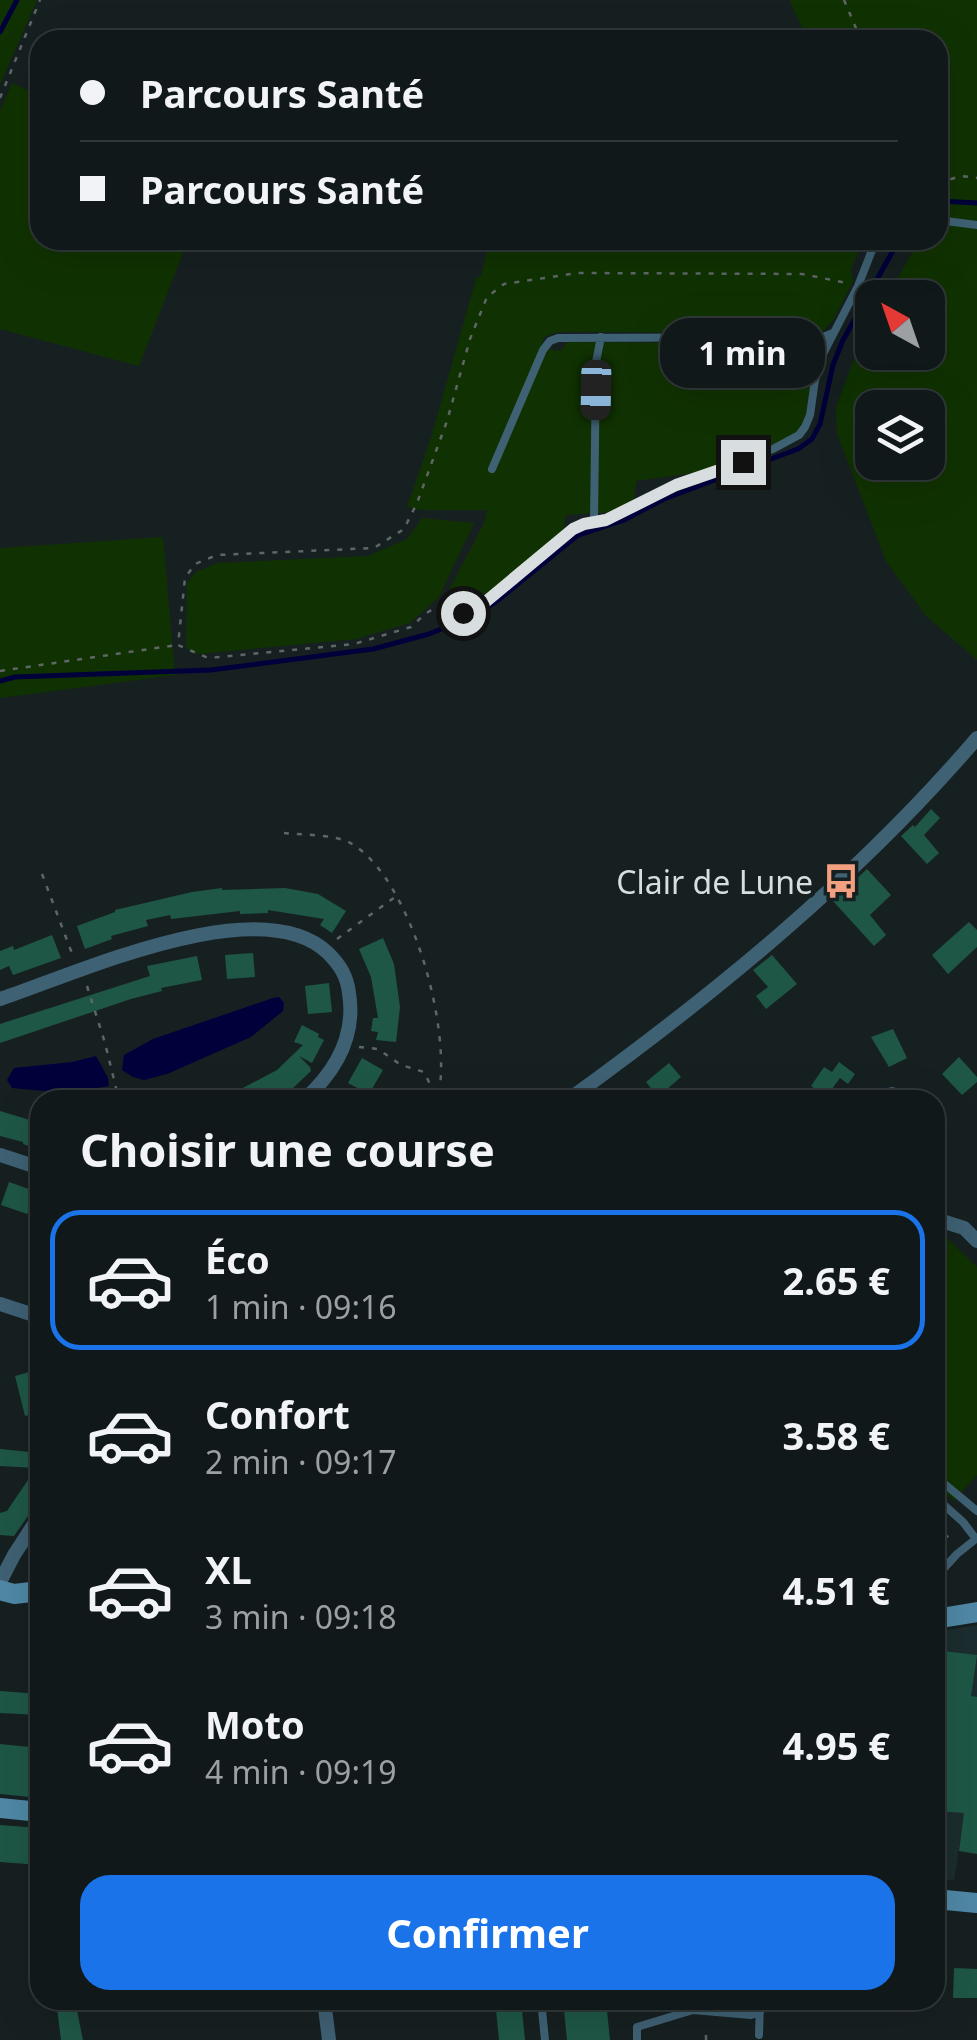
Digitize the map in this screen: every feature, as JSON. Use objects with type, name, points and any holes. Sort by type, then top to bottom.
[{"type":"main road","points":[[0,1586],[14,1594],[30,1592]]},
{"type":"main road","points":[[945,1618],[977,1612]]},
{"type":"main road","points":[[0,1808],[30,1811]]},
{"type":"main road","points":[[945,1889],[977,1892]]},
{"type":"main road","points":[[945,1900],[977,1903]]},
{"type":"street","points":[[582,1090],[685,1014],[841,880],[919,803],[977,738]]},
{"type":"street","points":[[0,999],[131,951],[223,932],[264,930],[311,940],[343,970],[351,1007],[345,1045],[315,1090]]},
{"type":"street","points":[[0,1155],[30,1165]]},
{"type":"street","points":[[945,1221],[964,1228],[977,1241]]},
{"type":"street","points":[[0,1304],[30,1314]]},
{"type":"street","points":[[0,1586],[30,1531]]},
{"type":"street","points":[[325,2010],[329,2040]]},
{"type":"lane","points":[[948,221],[977,224]]},
{"type":"lane","points":[[860,280],[872,250]]},
{"type":"lane","points":[[452,612],[477,609],[573,529],[616,516],[676,485],[774,449],[798,435],[810,416],[818,368],[855,292]]},
{"type":"lane","points":[[492,469],[543,350],[558,338],[823,337],[833,333]]},
{"type":"lane","points":[[594,522],[596,362],[601,337]]},
{"type":"lane","points":[[945,1485],[968,1506],[977,1508]]},
{"type":"lane","points":[[945,1506],[977,1538],[945,1567]]},
{"type":"lane","points":[[542,2010],[545,2040]]},
{"type":"lane","points":[[636,2040],[637,2027],[693,2010],[751,2015],[760,2012],[759,2035]]},
{"type":"path","points":[[0,98],[40,0]]},
{"type":"path","points":[[844,0],[857,30]]},
{"type":"path","points":[[948,180],[961,176],[977,178]]},
{"type":"path","points":[[178,645],[185,578],[195,564],[218,555],[374,548],[404,528],[418,503],[448,421],[470,339],[487,297],[504,284],[578,273],[616,273],[802,274],[855,285]]},
{"type":"path","points":[[0,671],[178,645],[208,658],[354,644],[411,627],[436,608],[452,612]]},
{"type":"path","points":[[284,833],[344,840],[390,882],[405,910],[428,974],[441,1048],[440,1090]]},
{"type":"path","points":[[42,874],[106,1043],[117,1090]]},
{"type":"path","points":[[326,952],[349,928],[398,896]]},
{"type":"path","points":[[345,1045],[375,1048],[401,1065],[418,1068],[428,1076],[434,1090]]},
{"type":"path","points":[[945,1539],[963,1522]]},
{"type":"shaded area","points":[[279,997],[284,1003],[283,1011],[251,1037],[167,1074],[144,1080],[122,1070],[124,1055],[153,1039]]},
{"type":"shaded area","points":[[96,1056],[109,1086],[34,1090],[12,1088],[7,1080],[14,1068]]},
{"type":"shaded area","points":[[977,1625],[977,1736],[954,1880],[945,1880],[945,1630]]},
{"type":"green space","points":[[0,0],[37,0],[0,85]]},
{"type":"green space","points":[[789,0],[977,0],[977,660],[926,616],[886,561],[837,434],[836,407],[855,357],[855,370],[945,370],[945,280],[897,280],[914,250],[948,250],[948,30],[803,30]]},
{"type":"green space","points":[[12,83],[30,91],[30,250],[184,250],[139,366],[0,329],[0,111]]},
{"type":"green space","points":[[487,250],[859,250],[851,270],[853,281],[834,319],[817,333],[558,332],[544,337],[541,348],[561,351],[567,342],[822,344],[806,416],[788,439],[701,472],[636,481],[634,500],[612,512],[566,515],[563,533],[471,606],[447,594],[487,510],[407,507],[476,279],[481,275]]},
{"type":"green space","points":[[422,518],[474,523],[439,597],[410,623],[356,639],[200,654],[186,647],[187,583],[196,572],[217,563],[368,556],[407,539]]},
{"type":"green space","points":[[163,537],[175,675],[0,698],[0,548]]},
{"type":"green space","points":[[945,1236],[977,1267],[977,1475],[954,1501],[945,1493]]},
{"type":"building","points":[[931,809],[940,818],[924,835],[939,853],[927,864],[901,836]]},
{"type":"building","points":[[867,869],[891,895],[870,915],[886,935],[874,946],[833,901]]},
{"type":"building","points":[[222,888],[285,888],[318,894],[346,911],[332,933],[320,925],[324,919],[268,910],[171,919],[170,915],[146,920],[148,926],[111,936],[112,939],[85,949],[77,926],[115,910]]},
{"type":"building","points":[[969,922],[977,930],[977,947],[948,974],[932,955]]},
{"type":"building","points":[[52,935],[61,958],[13,975],[9,966],[0,970],[0,951],[13,946],[14,950]]},
{"type":"building","points":[[383,938],[394,964],[400,1007],[396,1042],[376,1040],[378,1032],[371,1031],[373,1018],[378,1018],[371,977],[359,949]]},
{"type":"building","points":[[253,953],[255,977],[227,979],[225,955]]},
{"type":"building","points":[[772,955],[797,984],[766,1009],[756,996],[768,987],[753,970]]},
{"type":"building","points":[[197,956],[202,980],[161,988],[162,991],[0,1043],[0,1024],[150,976],[147,966]]},
{"type":"building","points":[[329,983],[332,1012],[308,1014],[305,986]]},
{"type":"building","points":[[302,1025],[324,1040],[312,1063],[299,1056],[311,1071],[292,1089],[241,1089],[277,1070],[303,1045],[294,1042]]},
{"type":"building","points":[[893,1029],[907,1058],[889,1067],[871,1037]]},
{"type":"building","points":[[959,1057],[977,1077],[977,1082],[962,1095],[942,1074]]},
{"type":"building","points":[[362,1058],[383,1070],[371,1090],[348,1083]]},
{"type":"building","points":[[839,1062],[855,1074],[848,1084],[840,1078],[831,1090],[811,1086],[824,1067],[832,1072]]},
{"type":"building","points":[[669,1063],[681,1077],[666,1090],[652,1090],[646,1082]]},
{"type":"building","points":[[0,1111],[30,1120],[30,1146],[0,1136]]},
{"type":"building","points":[[9,1182],[30,1189],[27,1214],[1,1205]]},
{"type":"building","points":[[30,1372],[30,1415],[25,1416],[15,1376]]},
{"type":"building","points":[[0,1449],[30,1452],[30,1468],[0,1466]]},
{"type":"building","points":[[30,1477],[30,1513],[14,1536],[0,1535],[0,1513],[7,1511]]},
{"type":"building","points":[[945,1651],[977,1655],[971,1696],[977,1697],[977,1854],[959,1851],[964,1813],[945,1812]]},
{"type":"building","points":[[0,1691],[30,1693],[30,1714],[0,1713]]},
{"type":"building","points":[[0,1744],[30,1747],[30,1797],[0,1794]]},
{"type":"building","points":[[0,1825],[30,1827],[30,1864],[0,1862]]},
{"type":"building","points":[[954,1968],[977,1969],[977,1998],[953,1998]]},
{"type":"building","points":[[57,2010],[77,2010],[83,2040],[61,2040]]},
{"type":"building","points":[[496,2010],[522,2010],[525,2040],[499,2040]]},
{"type":"building","points":[[564,2010],[607,2010],[610,2040],[567,2040]]},
{"type":"waterway","points":[[0,32],[17,0]]},
{"type":"waterway","points":[[948,202],[977,203]]},
{"type":"waterway","points":[[0,681],[15,677],[211,670],[373,649],[429,634],[474,616],[578,535],[798,449],[812,439],[820,424],[833,365],[843,340],[893,250]]},
{"type":"place","name":"Clair de Lune","points":[[841,881]]},
{"type":"route","points":[[463,613],[477,609],[573,529],[606,520],[676,485],[743,462]]}]
